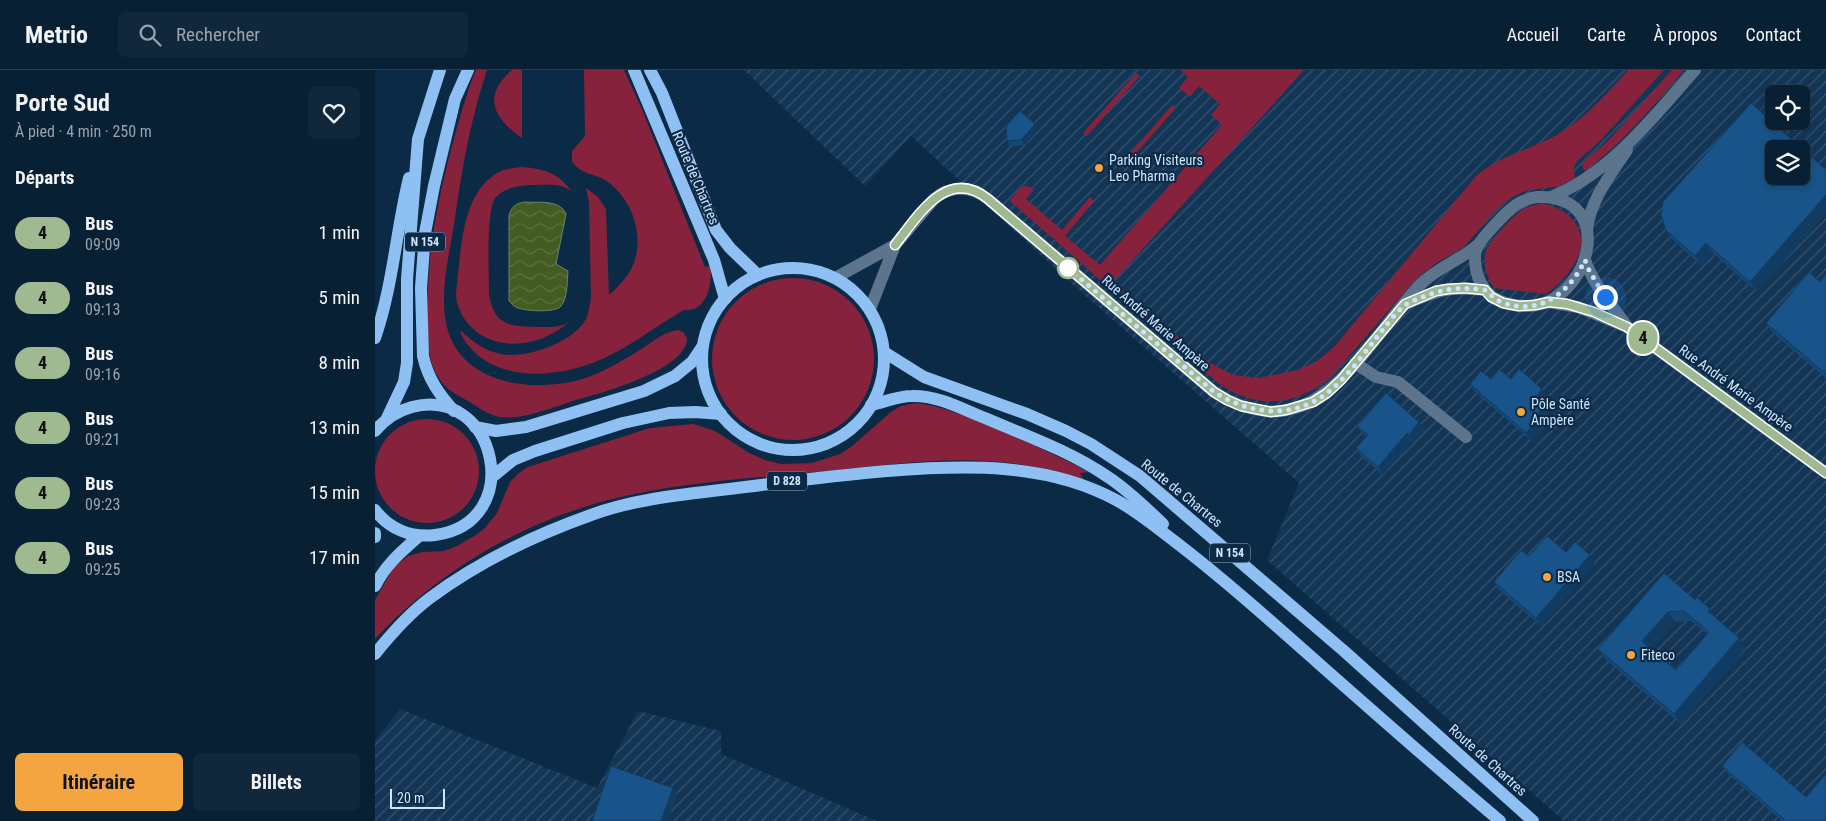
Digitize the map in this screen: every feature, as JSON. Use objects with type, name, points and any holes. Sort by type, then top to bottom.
[{"type":"main road","name":"N 154","points":[[375,338],[388,296],[400,214],[418,139],[439,70]]},
{"type":"main road","name":"N 154","points":[[454,411],[437,392],[423,356],[421,288],[425,233],[434,186],[455,99],[468,70]]},
{"type":"main road","name":"Route de Chartres","points":[[634,70],[714,260],[725,299]]},
{"type":"main road","name":"Route de Chartres","points":[[650,70],[663,93],[716,230],[729,248],[758,275]]},
{"type":"main road","points":[[656,70],[663,93]]},
{"type":"main road","name":"N 154","points":[[375,431],[387,418],[404,382],[407,363],[407,280],[418,139]]},
{"type":"main road","points":[[797,268],[817,271],[835,278],[855,291],[870,309],[880,330],[884,352],[882,380],[878,393],[863,417],[841,436],[827,443],[799,450],[784,449],[755,442],[721,414],[709,395],[703,375],[702,356],[711,320],[725,299],[740,285],[758,275],[771,271],[797,268]]},
{"type":"main road","name":"N 154","points":[[475,427],[496,431],[526,427],[644,391],[675,376],[684,369],[704,345]]},
{"type":"main road","name":"Route de Chartres","points":[[884,352],[930,380],[1027,414],[1066,431],[1091,444],[1140,476],[1336,644],[1533,821]]},
{"type":"main road","name":"N 154","points":[[871,405],[911,396],[930,398],[1056,447],[1086,462],[1128,491],[1217,574],[1500,821]]},
{"type":"main road","name":"N 154","points":[[375,510],[393,528],[419,536],[450,532],[468,521],[482,506],[492,477],[489,449],[483,437],[475,427],[454,411],[446,407],[428,404],[407,408],[387,418]]},
{"type":"main road","points":[[492,477],[521,457],[623,423],[676,413],[721,414]]},
{"type":"main road","name":"D 828","points":[[375,654],[387,639],[428,599],[490,560],[548,531],[595,513],[642,501],[685,494],[846,474],[970,466],[1040,474],[1073,482],[1114,499],[1134,511],[1217,574]]},
{"type":"main road","points":[[375,586],[381,573],[392,560],[419,536]]},
{"type":"street","points":[[1587,230],[1583,219],[1573,206],[1565,201],[1551,198],[1531,198],[1513,206],[1480,244],[1476,251],[1475,265],[1478,277],[1491,297],[1511,305],[1528,306],[1549,302],[1565,289],[1585,260],[1588,250],[1588,221],[1594,203],[1609,176],[1640,132],[1695,70]]},
{"type":"street","points":[[1551,198],[1585,180],[1640,132]]},
{"type":"street","name":"Rue André Marie Ampère","points":[[870,309],[895,245],[928,204],[939,194],[959,188],[971,190],[988,199],[1199,380],[1227,400],[1249,408],[1271,412],[1300,407],[1327,393],[1355,363],[1421,283],[1480,244]]},
{"type":"street","name":"Rue André Marie Ampère","points":[[835,278],[895,245]]},
{"type":"street","name":"Rue André Marie Ampère","points":[[1585,260],[1597,285],[1627,327]]},
{"type":"street","name":"Rue André Marie Ampère","points":[[1405,304],[1436,291],[1465,288],[1485,290]]},
{"type":"street","name":"Rue André Marie Ampère","points":[[1549,302],[1578,307],[1627,327],[1826,473]]},
{"type":"street","points":[[1355,363],[1377,377],[1397,382],[1467,437]]},
{"type":"shaded area","points":[[476,70],[487,70],[476,106],[468,143],[445,282],[444,304],[446,324],[453,343],[465,360],[484,373],[514,383],[545,385],[566,383],[593,375],[619,363],[667,333],[678,330],[683,332],[687,338],[683,350],[673,360],[658,370],[640,379],[601,393],[524,416],[514,417],[496,416],[487,412],[450,390],[441,382],[430,357],[428,343],[428,295],[431,252],[437,209],[447,167],[463,107]]},
{"type":"shaded area","points":[[512,70],[522,70],[522,138],[504,123],[498,115],[495,106],[494,98],[497,89]]},
{"type":"shaded area","points":[[584,70],[624,70],[641,107],[705,267],[710,266],[709,288],[703,302],[698,306],[684,310],[629,345],[595,362],[577,368],[539,374],[501,368],[485,360],[471,348],[460,332],[490,351],[511,355],[523,354],[560,342],[580,328],[586,319],[591,297],[589,203],[586,188],[598,197],[606,209],[609,295],[628,274],[633,265],[638,242],[637,230],[630,208],[624,198],[608,182],[579,169],[572,161],[572,151],[585,136]]},
{"type":"shaded area","points":[[744,70],[1826,70],[1826,821],[1564,821],[1267,560],[1299,483],[1081,292],[911,136],[865,186]]},
{"type":"shaded area","points":[[1180,70],[1304,70],[1113,282],[1212,364],[1233,375],[1259,378],[1298,370],[1317,361],[1334,347],[1477,175],[1495,163],[1553,137],[1575,123],[1628,70],[1664,70],[1600,141],[1577,161],[1574,168],[1575,178],[1560,186],[1525,191],[1509,199],[1494,212],[1464,247],[1435,264],[1417,278],[1331,377],[1317,387],[1289,399],[1261,401],[1232,392],[1218,383],[1010,201],[1020,187],[1028,186],[1034,190],[1026,199],[1062,230],[1090,197],[1094,201],[1065,236],[1100,265],[1222,125],[1211,115],[1220,104],[1199,86],[1190,97],[1179,88],[1188,77]]},
{"type":"shaded area","points":[[1672,70],[1684,70],[1625,136],[1585,171],[1582,166],[1583,162],[1607,142]]},
{"type":"shaded area","points":[[1136,73],[1140,76],[1087,136],[1083,133]]},
{"type":"shaded area","points":[[1172,105],[1176,108],[1123,168],[1120,165]]},
{"type":"shaded area","points":[[523,167],[538,169],[556,176],[571,191],[554,185],[524,185],[503,191],[495,198],[490,216],[489,294],[491,305],[499,318],[512,325],[550,327],[569,322],[557,331],[530,342],[502,343],[476,332],[462,314],[456,297],[461,244],[469,211],[485,183],[500,171]]},
{"type":"shaded area","points":[[1540,204],[1557,208],[1572,218],[1577,225],[1581,242],[1580,251],[1575,263],[1562,280],[1546,294],[1494,288],[1489,280],[1485,266],[1488,246],[1518,213],[1533,205]]},
{"type":"shaded area","points":[[793,278],[809,280],[824,285],[838,292],[850,302],[860,314],[867,328],[872,343],[874,359],[872,375],[867,390],[860,404],[850,416],[838,426],[824,433],[809,438],[793,440],[777,438],[762,433],[748,426],[736,416],[726,404],[719,390],[714,375],[712,359],[714,343],[719,328],[726,314],[736,302],[748,292],[762,285],[777,280]]},
{"type":"shaded area","points":[[916,403],[943,408],[969,418],[1038,447],[1089,472],[1080,473],[1084,480],[1057,472],[1010,463],[962,460],[938,461],[889,464],[721,481],[625,496],[555,517],[489,549],[458,568],[429,590],[401,613],[375,639],[375,600],[394,567],[408,556],[423,552],[444,551],[476,535],[485,528],[497,513],[510,482],[528,467],[650,428],[693,424],[715,431],[749,453],[765,460],[781,464],[812,463],[840,454],[851,447],[891,412],[901,406]]},
{"type":"shaded area","points":[[427,419],[447,423],[464,434],[475,451],[479,471],[475,491],[464,508],[447,519],[427,523],[407,519],[390,508],[379,491],[375,471],[379,451],[390,434],[407,423]]},
{"type":"shaded area","points":[[400,709],[597,788],[638,711],[721,731],[721,754],[877,821],[375,821],[375,741]]},
{"type":"water","points":[[525,202],[554,204],[563,209],[566,214],[556,264],[568,271],[567,289],[561,306],[553,310],[534,311],[522,309],[515,307],[509,301],[509,216],[514,206]]},
{"type":"building","points":[[1751,103],[1765,116],[1765,130],[1781,130],[1792,140],[1765,140],[1765,185],[1810,185],[1810,156],[1826,170],[1826,195],[1750,282],[1706,243],[1695,256],[1666,230],[1661,215],[1663,202]]},
{"type":"building","points":[[1020,111],[1035,124],[1021,140],[1007,141],[1006,126]]},
{"type":"building","points":[[1809,272],[1820,282],[1826,274],[1826,374],[1766,323]]},
{"type":"building","name":"Pôle Santé Ampère","points":[[1499,369],[1511,379],[1519,369],[1542,389],[1533,400],[1543,408],[1534,418],[1537,420],[1526,433],[1470,384],[1481,371],[1491,379]]},
{"type":"building","points":[[1386,393],[1419,422],[1378,467],[1356,448],[1368,435],[1357,426]]},
{"type":"building","name":"BSA","points":[[1547,536],[1566,552],[1575,542],[1590,555],[1536,618],[1494,582],[1521,550],[1529,556]]},
{"type":"building","name":"Fiteco","points":[[1664,573],[1695,600],[1697,597],[1710,609],[1708,611],[1739,638],[1674,714],[1598,649]],"holes":[[[1684,611],[1709,632],[1676,670],[1642,641],[1668,612]]]},
{"type":"building","points":[[1742,742],[1806,797],[1826,774],[1826,821],[1786,821],[1722,766]]},
{"type":"building","points":[[611,766],[673,788],[661,821],[592,821]]},
{"type":"bus line","name":"4","points":[[895,245],[928,204],[939,194],[959,188],[978,192],[1214,392],[1241,406],[1271,412],[1300,407],[1313,402],[1327,393],[1341,380],[1405,304],[1436,291],[1456,288],[1485,290],[1491,297],[1503,303],[1519,306],[1549,302],[1567,304],[1594,312],[1627,327],[1826,473]]},
{"type":"place","name":"Parking Visiteurs Leo Pharma","points":[[1099,168]]},
{"type":"place","name":"Pôle Santé Ampère","points":[[1521,412]]},
{"type":"place","name":"BSA","points":[[1547,577]]},
{"type":"place","name":"Fiteco","points":[[1631,655]]},
{"type":"route","points":[[1068,268],[1214,392],[1241,406],[1271,412],[1300,407],[1313,402],[1327,393],[1341,380],[1405,304],[1436,291],[1456,288],[1485,290],[1491,297],[1503,303],[1519,306],[1535,305],[1549,302],[1560,294],[1583,266],[1585,260],[1605,297]]}]
